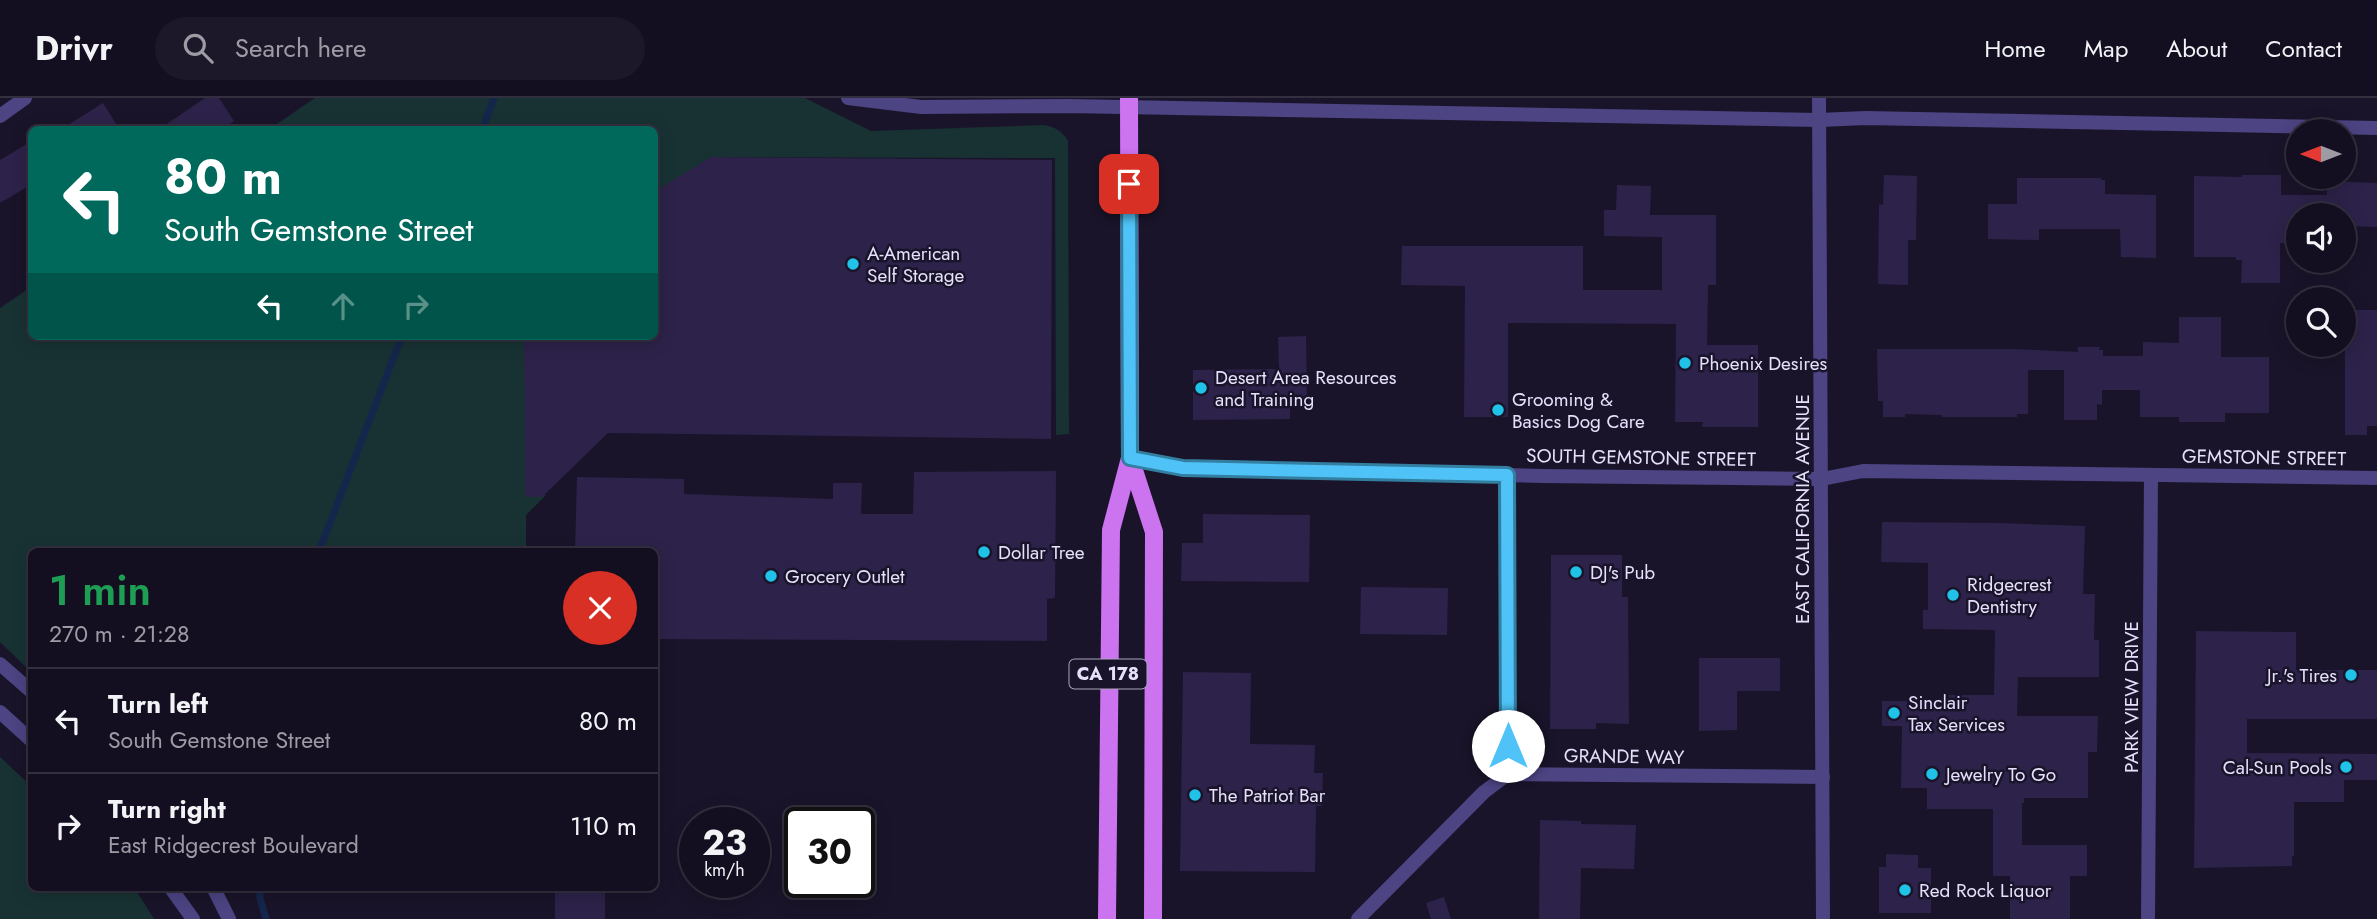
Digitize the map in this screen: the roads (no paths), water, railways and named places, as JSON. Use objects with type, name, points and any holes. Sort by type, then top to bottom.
[{"type":"main road","name":"CA 178","points":[[1107,919],[1111,530],[1130,458],[1129,103]]},
{"type":"main road","name":"CA 178","points":[[1130,458],[1154,532],[1153,919]]},
{"type":"street","points":[[0,116],[25,98]]},
{"type":"street","points":[[848,98],[921,107],[1129,103],[1819,120],[1880,118],[2377,128]]},
{"type":"street","name":"EAST CALIFORNIA AVENUE","points":[[1819,98],[1823,919]]},
{"type":"street","name":"SOUTH GEMSTONE STREET","points":[[1130,458],[1183,468],[1507,475],[1822,479],[1856,471],[2151,475]]},
{"type":"street","points":[[1358,919],[1484,792],[1508,774],[1507,475]]},
{"type":"street","name":"GEMSTONE STREET","points":[[2151,475],[2377,478]]},
{"type":"street","name":"PARK VIEW DRIVE","points":[[2148,919],[2151,475]]},
{"type":"street","points":[[0,664],[28,688]]},
{"type":"street","points":[[0,712],[28,737]]},
{"type":"street","name":"GRANDE WAY","points":[[1508,774],[1823,778]]},
{"type":"street","points":[[173,891],[193,919]]},
{"type":"street","points":[[215,891],[229,919]]},
{"type":"waterway","points":[[484,126],[494,98]]},
{"type":"waterway","points":[[320,548],[400,340]]},
{"type":"waterway","points":[[260,891],[266,919]]},
{"type":"place","name":"A-American Self Storage","points":[[853,264]]},
{"type":"place","name":"Phoenix Desires","points":[[1685,363]]},
{"type":"place","name":"Desert Area Resources and Training","points":[[1201,388]]},
{"type":"place","name":"Grooming & Basics Dog Care","points":[[1498,410]]},
{"type":"place","name":"Dollar Tree","points":[[984,552]]},
{"type":"place","name":"DJ's Pub","points":[[1576,572]]},
{"type":"place","name":"Grocery Outlet","points":[[771,576]]},
{"type":"place","name":"Ridgecrest Dentistry","points":[[1953,595]]},
{"type":"place","name":"Jr.'s Tires","points":[[2351,675]]},
{"type":"place","name":"Sinclair Tax Services","points":[[1894,713]]},
{"type":"place","name":"Cal-Sun Pools","points":[[2346,767]]},
{"type":"place","name":"Jewelry To Go","points":[[1932,774]]},
{"type":"place","name":"The Patriot Bar","points":[[1195,795]]},
{"type":"place","name":"Red Rock Liquor","points":[[1905,890]]}]
